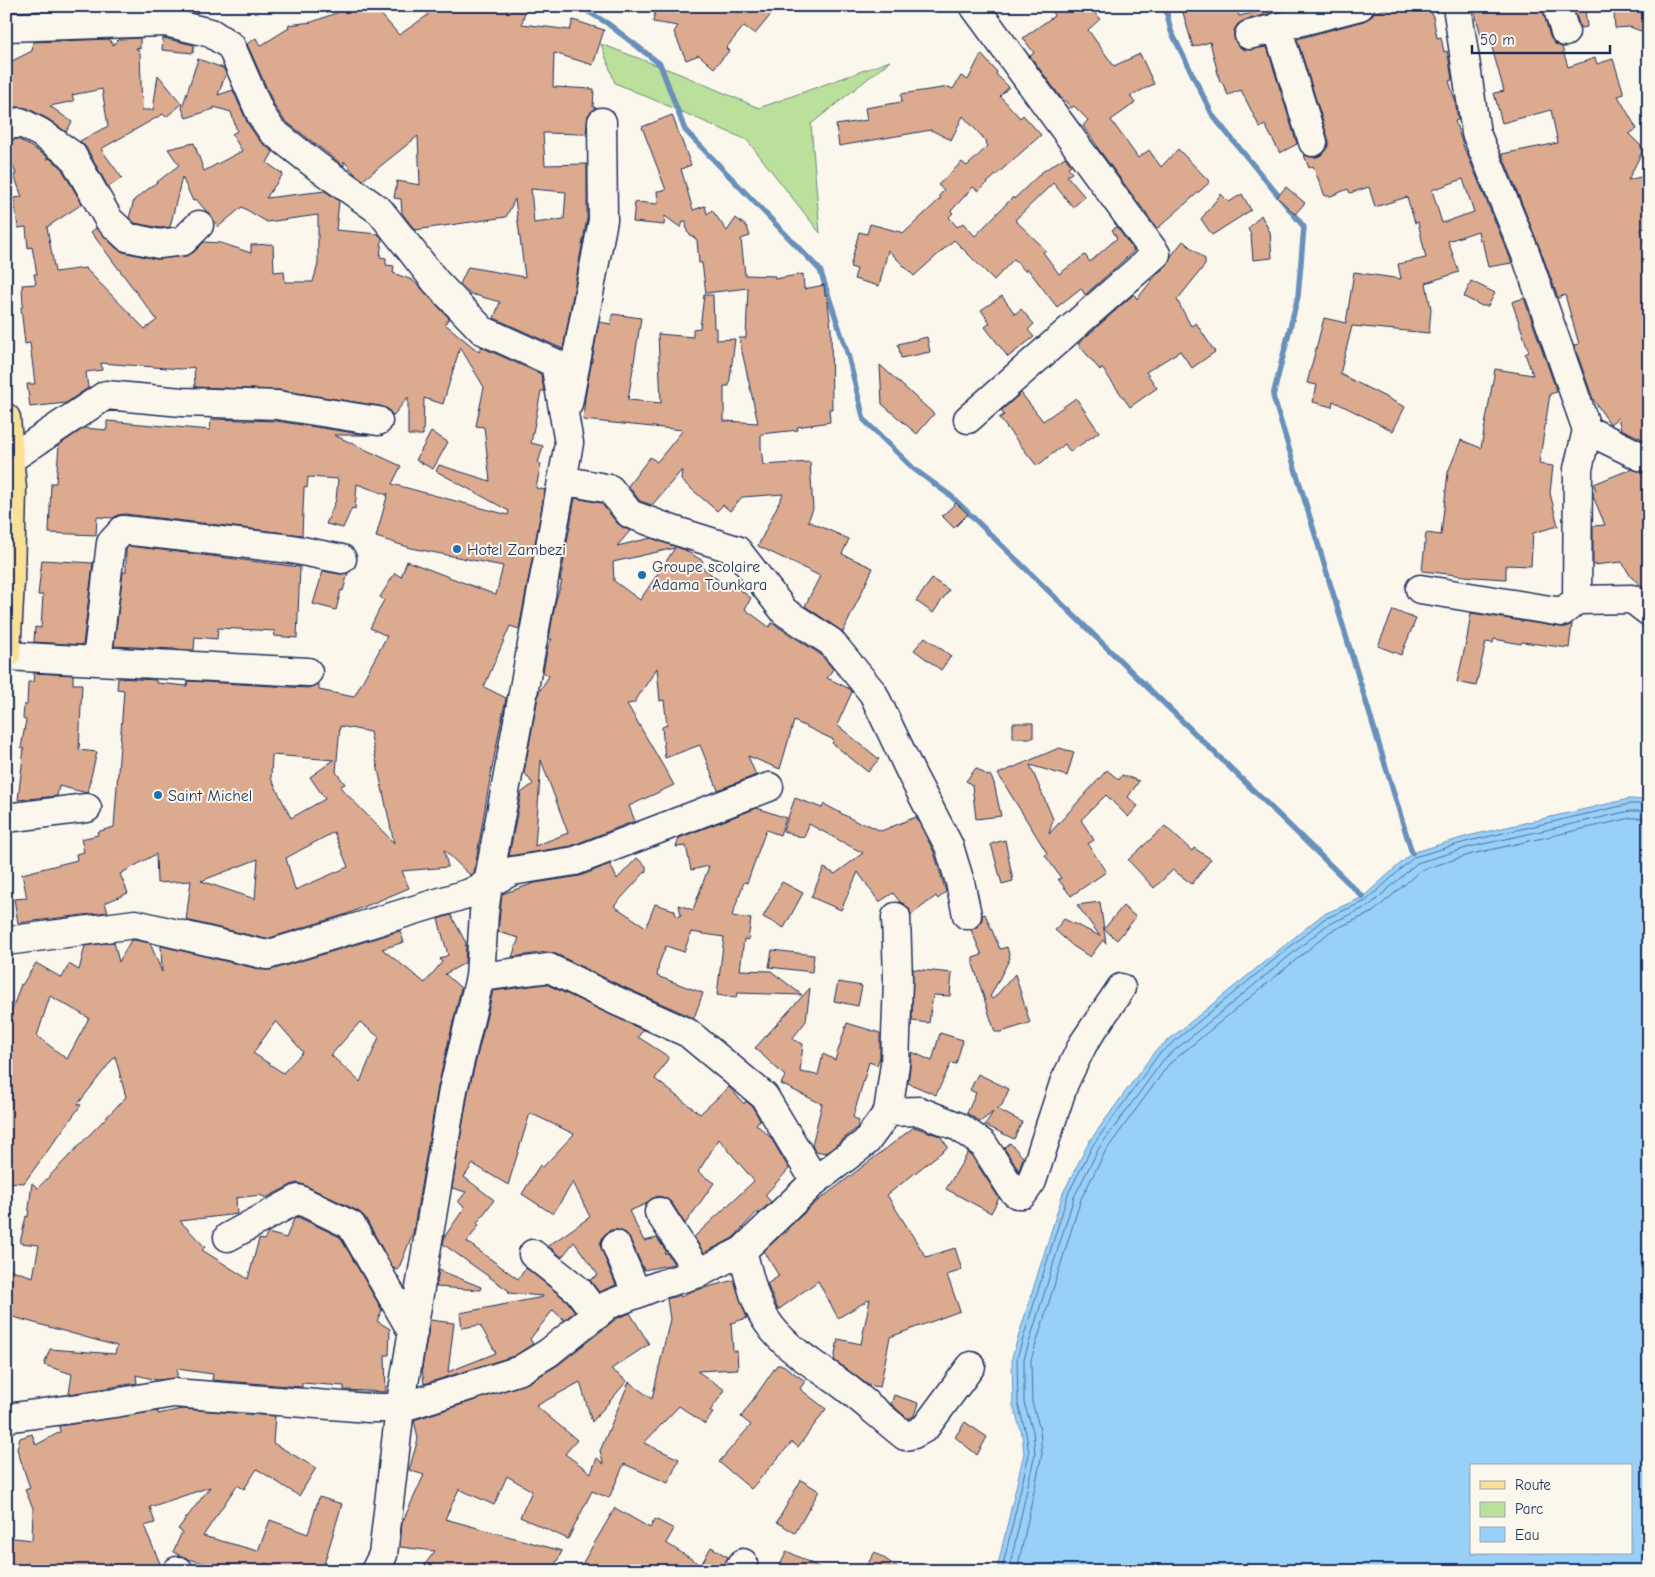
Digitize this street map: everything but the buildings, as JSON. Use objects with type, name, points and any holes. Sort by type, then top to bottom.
[{"type":"main road","points":[[6,418],[12,499],[6,655]]},
{"type":"street","points":[[968,419],[1156,254],[974,6]]},
{"type":"street","points":[[1249,35],[1360,6]]},
{"type":"street","points":[[1457,6],[1476,133],[1526,256],[1587,430],[1578,469],[1576,600]]},
{"type":"street","points":[[6,27],[166,22],[211,33],[231,46],[261,115],[272,131],[318,167],[380,211],[436,282],[482,330],[555,363],[569,443],[488,884],[480,977],[453,1090],[400,1408],[385,1565]]},
{"type":"street","points":[[1277,28],[1312,142]]},
{"type":"street","points":[[6,126],[20,122],[42,133],[72,155],[109,220],[126,236],[159,244],[183,241],[199,225]]},
{"type":"street","points":[[565,420],[604,220],[602,122]]},
{"type":"street","points":[[10,458],[106,395],[182,402],[276,405],[378,421]]},
{"type":"street","points":[[1587,430],[1640,456],[1649,458]]},
{"type":"street","points":[[562,480],[610,489],[630,514],[737,550],[785,612],[831,642],[874,693],[948,846],[960,882],[968,915]]},
{"type":"street","points":[[97,661],[112,543],[123,530],[292,549],[342,559]]},
{"type":"street","points":[[1420,589],[1562,612],[1576,600],[1632,598],[1649,612]]},
{"type":"street","points":[[6,655],[308,672]]},
{"type":"street","points":[[6,941],[135,924],[267,955],[470,893],[512,871],[575,861],[769,787]]},
{"type":"street","points":[[6,818],[87,808]]},
{"type":"street","points":[[6,1418],[174,1393],[369,1408],[400,1408],[520,1370],[548,1353],[608,1305],[662,1284],[700,1273],[742,1251],[815,1181],[866,1142],[888,1112],[895,1064],[898,980],[896,917]]},
{"type":"street","points":[[480,977],[550,968],[688,1034],[764,1096],[815,1181]]},
{"type":"street","points":[[888,1112],[919,1111],[959,1127],[983,1144],[1013,1191],[1017,1194],[1023,1194],[1032,1181],[1064,1083],[1083,1044],[1121,988]]},
{"type":"street","points":[[228,1237],[298,1199],[351,1225],[413,1333]]},
{"type":"street","points":[[659,1212],[700,1273]]},
{"type":"street","points":[[616,1245],[637,1294]]},
{"type":"street","points":[[742,1251],[755,1297],[765,1319],[777,1335],[812,1364],[848,1388],[904,1436],[914,1434],[925,1428],[972,1366]]},
{"type":"street","points":[[533,1254],[578,1290],[597,1314]]},
{"type":"green space","points":[[601,44],[680,74],[759,108],[890,61],[811,124],[820,233],[747,140],[615,83]]},
{"type":"water","points":[[1629,799],[1649,800],[1649,1571],[999,1571],[998,1565],[1024,1453],[1022,1434],[1013,1405],[1012,1357],[1063,1193],[1089,1142],[1155,1051],[1322,915],[1363,897],[1412,853],[1468,836]]},
{"type":"waterway","points":[[579,6],[607,23],[660,64],[685,130],[820,270],[848,355],[864,420],[914,469],[951,496],[1363,897]]},
{"type":"waterway","points":[[1165,6],[1171,31],[1213,116],[1304,227],[1298,296],[1273,396],[1412,853]]},
{"type":"place","name":"Hotel Zambezi","points":[[457,549]]},
{"type":"place","name":"Groupe scolaire Adama Tounkara","points":[[642,575]]},
{"type":"place","name":"Saint Michel","points":[[158,795]]}]
